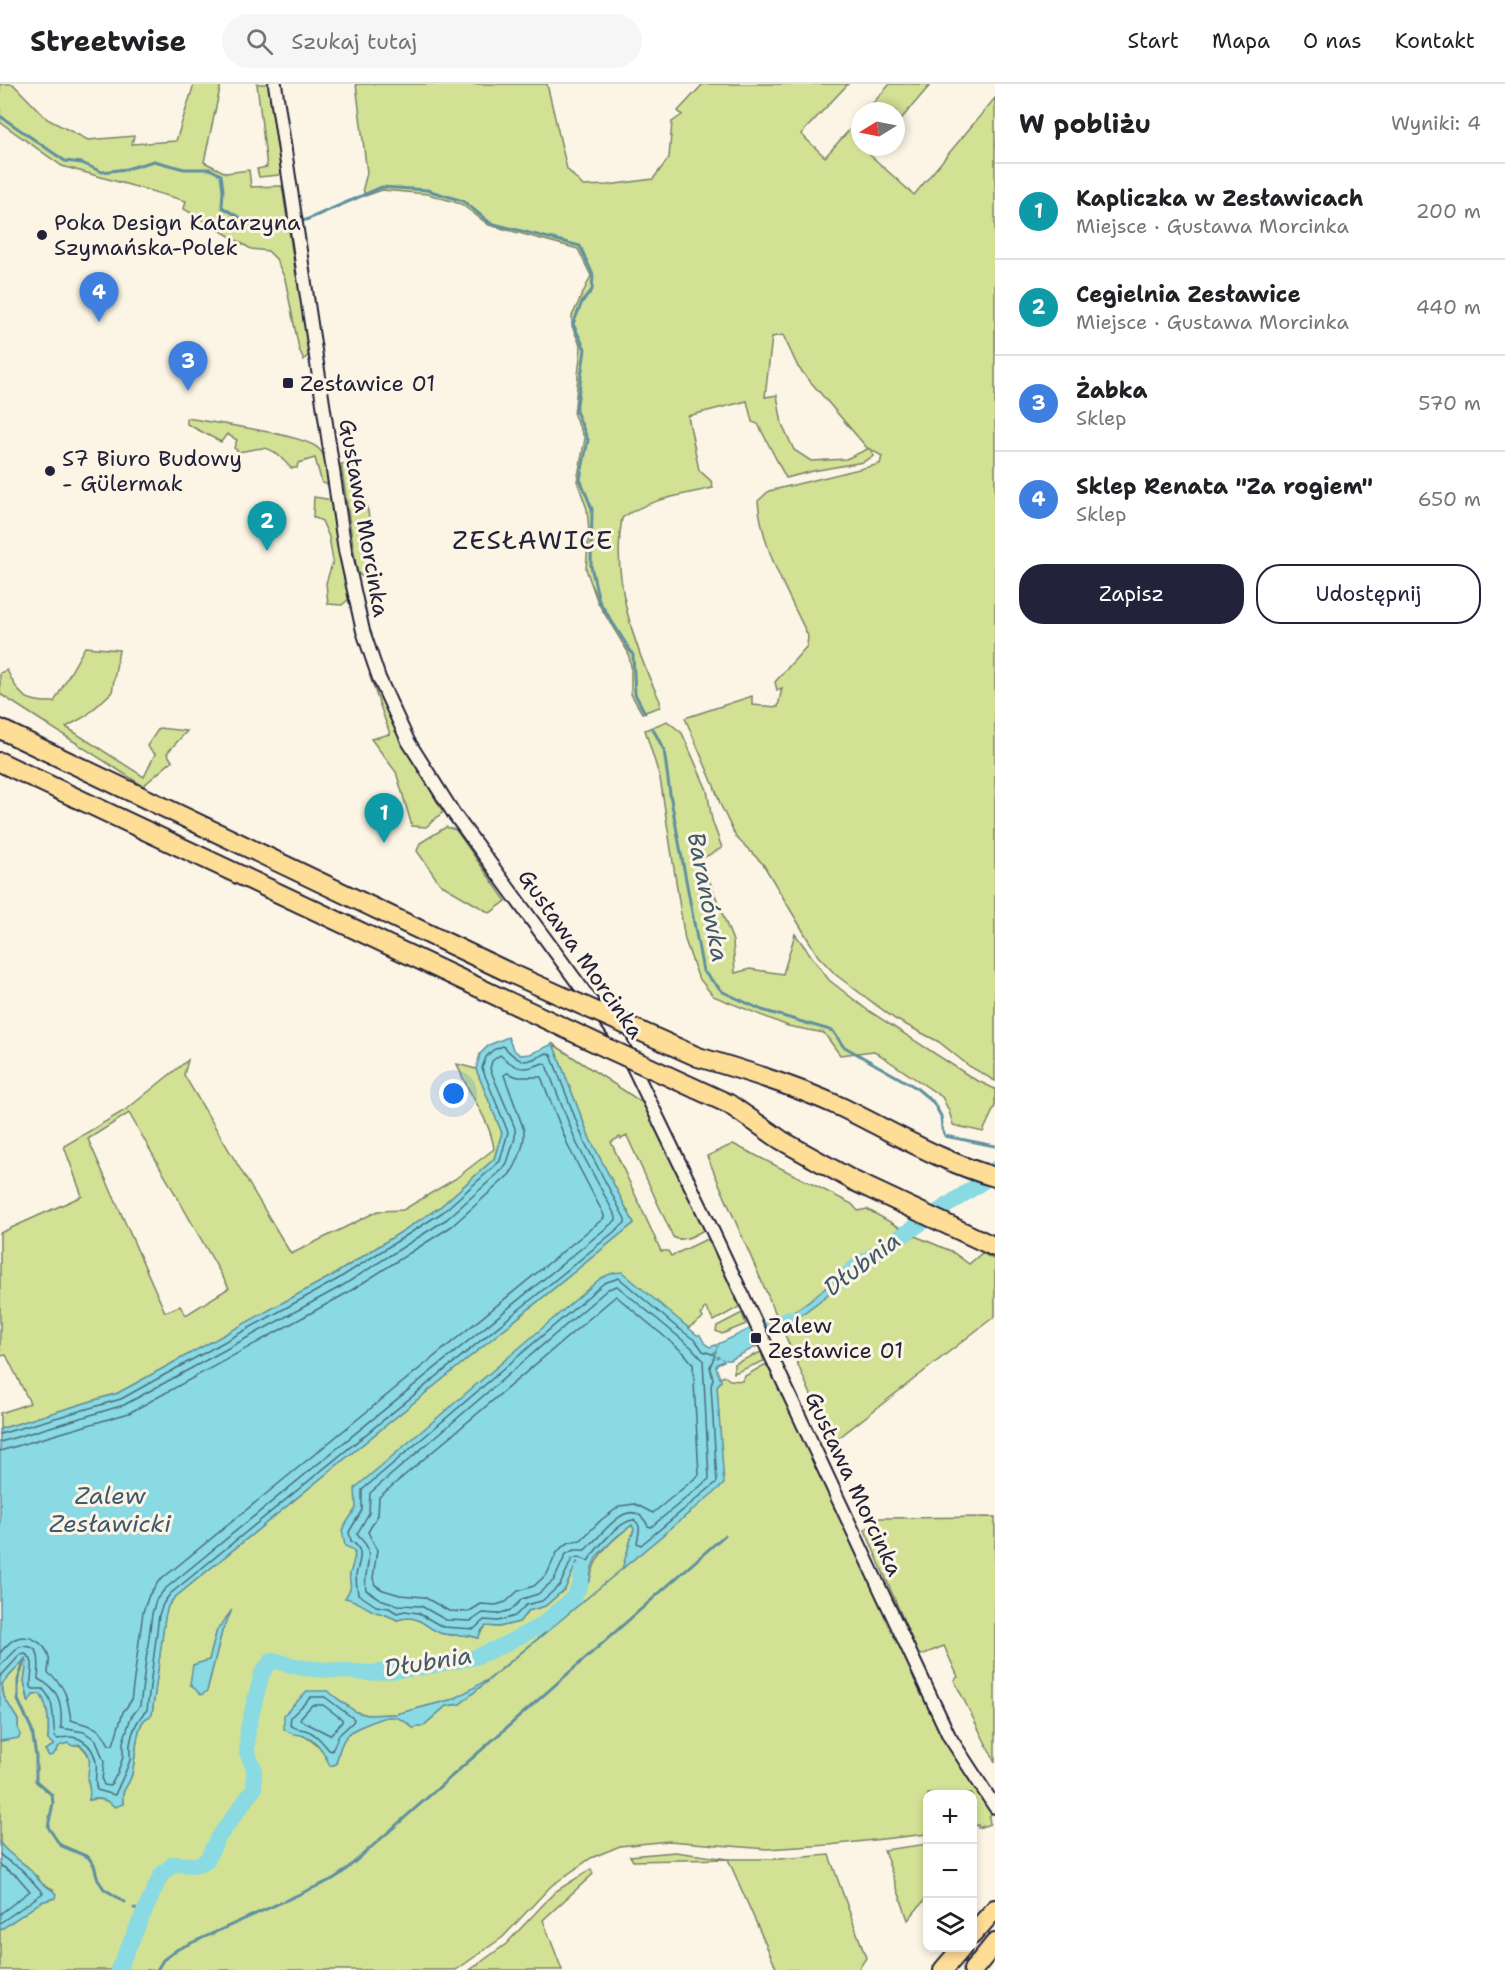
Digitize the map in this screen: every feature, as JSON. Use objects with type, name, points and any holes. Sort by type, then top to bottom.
[{"type":"highway","points":[[0,729],[508,972],[698,1057],[771,1079],[839,1107],[957,1163],[995,1177]]},
{"type":"highway","points":[[0,762],[729,1104],[781,1140],[854,1181],[995,1247]]},
{"type":"highway","points":[[977,1929],[995,1909]]},
{"type":"highway","points":[[973,1970],[995,1943]]},
{"type":"highway","points":[[943,1970],[958,1952]]},
{"type":"street","name":"Gustawa Morcinka","points":[[275,84],[324,419],[349,570],[363,631],[387,698],[408,741],[454,814],[621,1042],[753,1317],[949,1736],[995,1807]]},
{"type":"green space","points":[[0,84],[13,84],[47,119],[88,140],[134,136],[132,144],[176,141],[194,84],[221,84],[204,162],[226,173],[249,170],[251,187],[282,186],[296,276],[301,281],[311,352],[304,360],[299,349],[285,279],[276,259],[268,251],[251,249],[184,209],[186,201],[62,166],[0,122]]},
{"type":"green space","points":[[257,84],[268,84],[281,172],[279,175],[259,177],[257,169],[267,167]]},
{"type":"green space","points":[[356,84],[547,84],[567,169],[583,186],[653,179],[669,158],[672,122],[682,115],[678,111],[703,84],[848,84],[801,134],[825,157],[851,128],[851,156],[871,156],[914,195],[995,98],[995,1081],[969,1066],[939,1042],[895,1019],[836,975],[818,956],[763,864],[736,837],[685,718],[752,696],[752,705],[778,707],[782,688],[777,690],[775,682],[807,646],[808,636],[770,554],[760,519],[758,501],[769,491],[880,464],[882,456],[870,449],[874,456],[863,462],[786,478],[758,424],[752,422],[747,401],[688,416],[699,470],[711,481],[713,488],[654,502],[622,518],[619,541],[622,588],[634,635],[660,701],[660,707],[642,713],[631,694],[631,666],[628,652],[598,603],[586,569],[589,532],[587,509],[577,481],[585,439],[574,415],[581,347],[572,326],[572,316],[591,276],[578,249],[489,225],[461,204],[428,194],[382,190],[365,196],[363,188],[367,173]],"holes":[[[783,335],[798,367],[868,449],[846,459],[811,461],[794,450],[782,424],[777,395],[765,397],[772,337]]]},
{"type":"green space","points":[[890,84],[931,84],[905,114],[905,102],[874,102]]},
{"type":"green space","points":[[187,418],[278,434],[310,444],[319,449],[324,456],[329,480],[327,484],[322,483],[315,458],[298,463],[297,468],[291,468],[268,449],[239,452],[234,448],[237,440],[227,434],[221,442],[187,424]]},
{"type":"green space","points":[[352,462],[368,511],[377,577],[364,579],[357,572],[341,464]]},
{"type":"green space","points":[[314,497],[332,500],[349,599],[342,605],[328,604],[326,583],[333,561],[329,537],[322,521],[313,517]]},
{"type":"green space","points":[[85,647],[119,650],[112,692],[86,716],[66,727],[144,777],[155,754],[147,746],[159,728],[187,731],[167,753],[172,761],[143,786],[0,694],[0,673],[7,670],[24,696],[36,701],[54,702]]},
{"type":"green space","points":[[369,674],[398,733],[443,812],[426,827],[412,826],[396,772],[371,739],[390,734]]},
{"type":"green space","points":[[667,721],[682,733],[707,790],[712,820],[722,848],[701,859],[733,941],[735,973],[750,969],[783,974],[795,934],[829,980],[866,1009],[974,1079],[995,1089],[995,1106],[983,1132],[953,1125],[942,1097],[874,1051],[840,1055],[824,1033],[788,1026],[713,996],[698,977],[685,940],[660,778],[645,730]]},
{"type":"green space","points":[[446,827],[456,830],[506,901],[490,913],[440,884],[417,851],[420,843]]},
{"type":"green space","points":[[553,1044],[646,1105],[705,1228],[685,1239],[673,1237],[627,1136],[621,1139],[620,1137],[611,1142],[661,1251],[668,1251],[671,1256],[705,1240],[710,1240],[739,1307],[714,1321],[706,1308],[701,1314],[703,1318],[688,1328],[678,1320],[356,1509],[343,1530],[355,1556],[350,1577],[355,1596],[367,1608],[397,1620],[416,1619],[440,1633],[477,1638],[486,1626],[499,1627],[519,1622],[528,1611],[545,1606],[565,1589],[577,1562],[580,1566],[576,1588],[590,1580],[595,1563],[600,1556],[611,1542],[632,1525],[634,1528],[623,1568],[723,1484],[717,1386],[721,1381],[720,1378],[724,1376],[730,1380],[742,1381],[745,1376],[766,1364],[777,1385],[781,1387],[937,1725],[976,1790],[923,1790],[923,1834],[767,1849],[669,1841],[620,1846],[591,1858],[551,1886],[503,1937],[456,1970],[0,1970],[0,1930],[41,1902],[55,1898],[53,1889],[42,1884],[27,1866],[6,1853],[0,1843],[0,1741],[18,1728],[18,1720],[4,1697],[2,1684],[25,1659],[27,1662],[24,1681],[28,1701],[33,1695],[40,1694],[47,1710],[48,1740],[54,1745],[45,1750],[49,1755],[57,1751],[59,1745],[70,1743],[80,1746],[87,1752],[90,1763],[89,1800],[103,1800],[115,1807],[123,1803],[124,1791],[133,1771],[141,1725],[152,1714],[165,1616],[174,1598],[634,1223],[590,1139]],"holes":[[[230,1614],[222,1631],[207,1691],[193,1665],[209,1660],[217,1630]],[[486,1682],[460,1704],[446,1706],[423,1726],[413,1728],[403,1720],[388,1717],[357,1728],[344,1740],[336,1764],[331,1766],[319,1748],[302,1735],[327,1691],[356,1712],[368,1715],[396,1714],[454,1699]]]},
{"type":"green space","points":[[188,1060],[184,1075],[291,1254],[378,1211],[403,1210],[455,1179],[494,1149],[488,1127],[457,1064],[476,1069],[502,1133],[494,1159],[439,1208],[335,1274],[118,1393],[0,1429],[0,1413],[30,1403],[6,1355],[0,1356],[0,1233],[82,1196],[64,1146],[127,1109]],"holes":[[[129,1113],[229,1288],[186,1315],[180,1306],[165,1312],[88,1139]]]},
{"type":"green space","points":[[733,1144],[852,1204],[858,1211],[867,1209],[915,1236],[951,1251],[969,1264],[982,1253],[995,1260],[995,1316],[832,1443],[707,1156]]},
{"type":"green space","points":[[742,1313],[746,1324],[722,1334],[716,1331],[717,1326]]},
{"type":"green space","points":[[761,1352],[764,1361],[734,1373],[734,1364]]},
{"type":"green space","points":[[995,1517],[995,1762],[954,1680],[958,1677],[944,1646],[919,1656],[865,1530],[880,1518]]},
{"type":"green space","points":[[977,1791],[992,1813],[989,1817],[990,1824],[978,1828]]},
{"type":"green space","points":[[923,1845],[923,1902],[908,1920],[884,1850]]},
{"type":"green space","points":[[675,1852],[728,1859],[633,1861],[630,1856]]},
{"type":"green space","points":[[829,1855],[866,1958],[858,1970],[777,1970],[728,1859],[780,1859]]},
{"type":"green space","points":[[591,1869],[593,1874],[543,1920],[562,1970],[470,1970],[506,1944],[556,1891]]},
{"type":"water","name":"Zalew Zesławicki","points":[[508,1037],[513,1049],[520,1055],[530,1054],[553,1044],[590,1139],[634,1223],[174,1598],[168,1606],[165,1617],[152,1715],[141,1725],[133,1771],[124,1792],[123,1804],[115,1807],[103,1799],[89,1800],[90,1761],[84,1748],[79,1744],[73,1746],[67,1743],[59,1746],[53,1755],[49,1756],[45,1750],[54,1745],[48,1740],[47,1710],[40,1694],[33,1695],[29,1702],[24,1681],[27,1662],[25,1659],[2,1684],[4,1697],[18,1720],[20,1735],[19,1738],[0,1741],[0,1429],[118,1393],[335,1274],[439,1208],[494,1159],[502,1133],[476,1069],[480,1054],[489,1045]]},
{"type":"water","points":[[854,1268],[826,1296],[773,1334],[767,1324],[801,1306]]},
{"type":"water","points":[[622,1272],[697,1335],[700,1335],[705,1344],[710,1347],[716,1345],[718,1349],[713,1353],[721,1351],[723,1354],[716,1358],[721,1356],[724,1361],[716,1367],[721,1381],[717,1386],[724,1484],[622,1569],[634,1529],[632,1525],[597,1556],[590,1580],[580,1595],[576,1588],[580,1566],[577,1562],[565,1589],[545,1606],[528,1611],[519,1622],[499,1627],[486,1626],[478,1638],[440,1633],[416,1619],[397,1620],[345,1598],[350,1587],[350,1574],[355,1553],[345,1546],[342,1530],[356,1508],[355,1488],[601,1278]]},
{"type":"water","points":[[750,1329],[758,1346],[726,1360],[725,1348],[751,1336],[720,1348],[718,1344]]},
{"type":"water","points":[[622,1569],[460,1704],[446,1706],[423,1726],[413,1728],[403,1720],[388,1717],[357,1728],[344,1740],[336,1764],[330,1766],[323,1752],[312,1739],[284,1729],[284,1715],[307,1691],[327,1691],[356,1712],[368,1715],[396,1714],[454,1699],[489,1679]]},
{"type":"water","points":[[232,1610],[222,1631],[207,1691],[201,1695],[190,1684],[193,1665],[209,1660],[217,1630]]},
{"type":"water","points":[[0,1843],[28,1867],[41,1883],[56,1894],[55,1898],[41,1902],[0,1930]]},
{"type":"waterway","name":"Baranówka","points":[[0,116],[65,161],[82,163],[102,172],[126,169],[154,161],[184,169],[210,169],[221,175],[222,207],[252,225],[292,222]]},
{"type":"waterway","name":"Baranówka","points":[[299,221],[382,187],[427,190],[463,201],[490,223],[580,246],[593,275],[592,290],[582,302],[573,324],[585,349],[576,411],[588,440],[580,479],[592,509],[591,566],[599,601],[633,655],[635,694],[645,713]]},
{"type":"waterway","name":"Baranówka","points":[[653,729],[664,750],[703,971],[723,992],[762,1010],[833,1031],[843,1046],[915,1087],[933,1102],[941,1116],[945,1136],[995,1146]]},
{"type":"waterway","name":"Dłubnia","points":[[839,1281],[854,1268],[982,1182],[995,1169]]},
{"type":"waterway","name":"Dłubnia","points":[[725,1351],[789,1318]]},
{"type":"waterway","points":[[157,1970],[163,1960],[178,1949],[342,1873],[725,1535]]},
{"type":"waterway","name":"Dłubnia","points":[[118,1970],[161,1875],[173,1864],[198,1865],[207,1860],[217,1839],[254,1789],[254,1768],[247,1752],[248,1728],[262,1673],[272,1660],[303,1668],[370,1673],[420,1668],[476,1657],[542,1625],[573,1598],[580,1585],[582,1570]]},
{"type":"waterway","points":[[25,1659],[18,1680],[18,1700],[32,1730],[36,1757],[36,1781],[52,1795],[53,1803],[48,1827],[60,1845],[88,1857],[104,1889],[125,1902]]},
{"type":"waterway","points":[[134,1908],[143,1912]]},
{"type":"place","name":"Poka Design Katarzyna Szymańska-Polek","points":[[42,235]]},
{"type":"place","name":"Sklep Renata \"Za rogiem\"","points":[[99,322]]},
{"type":"place","name":"Zesławice 01","points":[[288,383]]},
{"type":"place","name":"Żabka","points":[[188,391]]},
{"type":"place","name":"S7 Biuro Budowy - Gülermak","points":[[50,471]]},
{"type":"place","name":"Cegielnia Zesławice","points":[[267,551]]},
{"type":"place","name":"Kapliczka w Zesławicach","points":[[384,843]]},
{"type":"place","name":"Zalew Zesławice 01","points":[[756,1338]]},
{"type":"district","name":"ZESŁAWICE","points":[[533,539]]}]
